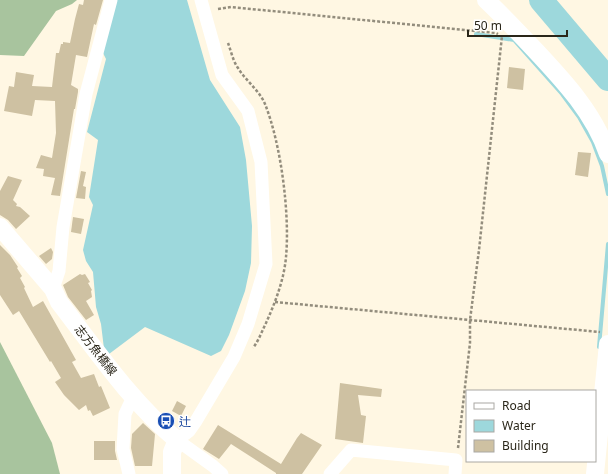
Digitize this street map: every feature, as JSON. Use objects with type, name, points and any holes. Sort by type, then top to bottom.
[{"type":"main road","points":[[486,0],[506,31],[574,93],[597,129],[608,154]]},
{"type":"main road","name":"志方魚橋線","points":[[0,227],[53,289],[59,302],[133,397],[148,414],[177,440]]},
{"type":"main road","points":[[596,447],[604,338]]},
{"type":"main road","points":[[172,474],[172,452],[177,440]]},
{"type":"main road","points":[[594,474],[595,462]]},
{"type":"street","points":[[53,289],[59,271],[64,220],[86,94],[111,0]]},
{"type":"street","points":[[201,0],[222,75],[248,111],[261,162],[266,264],[248,324],[234,357],[196,421],[189,431],[177,440],[208,461],[222,474]]},
{"type":"street","points":[[129,474],[123,449],[125,414],[133,397]]},
{"type":"street","points":[[330,474],[352,450],[456,460],[455,474]]},
{"type":"path","points":[[218,9],[230,6],[496,33],[506,31],[480,250],[470,320],[470,343],[456,460]]},
{"type":"path","points":[[276,302],[470,320],[604,338]]},
{"type":"green space","points":[[0,0],[77,0],[72,4],[56,11],[24,56],[0,55]]},
{"type":"green space","points":[[0,342],[52,443],[60,474],[0,474]]},
{"type":"water","points":[[116,0],[187,0],[210,80],[240,127],[246,160],[252,226],[251,263],[245,291],[229,335],[221,351],[211,356],[145,327],[105,357],[101,324],[96,307],[93,272],[86,261],[83,250],[93,205],[89,197],[98,140],[87,132],[106,59],[102,51]]},
{"type":"building","points":[[84,0],[103,0],[96,25],[94,24],[87,57],[76,55],[71,85],[78,89],[78,92],[60,196],[51,195],[55,178],[43,176],[44,169],[36,168],[41,155],[52,158],[56,133],[55,101],[35,100],[32,116],[4,111],[9,86],[14,87],[16,72],[34,75],[32,86],[52,87],[56,53],[59,53],[63,42],[70,43],[79,4],[83,5]]},
{"type":"building","points":[[509,67],[525,69],[523,90],[507,88]]},
{"type":"building","points":[[578,152],[591,153],[588,177],[575,175]]},
{"type":"building","points":[[81,171],[86,172],[83,186],[86,187],[85,199],[76,198]]},
{"type":"building","points":[[8,176],[22,180],[13,200],[17,204],[16,206],[20,207],[30,216],[16,229],[8,220],[0,215],[0,191]]},
{"type":"building","points":[[73,217],[84,219],[81,234],[71,232]]},
{"type":"building","points":[[0,245],[10,255],[18,267],[17,268],[22,276],[20,278],[33,307],[43,301],[76,360],[72,362],[81,378],[94,374],[99,387],[101,386],[110,408],[93,416],[90,410],[88,411],[86,405],[79,410],[64,395],[55,382],[61,378],[51,361],[50,362],[19,311],[13,315],[0,295]]},
{"type":"building","points":[[51,248],[53,252],[52,259],[46,264],[39,256]]},
{"type":"building","points":[[80,274],[85,274],[90,282],[88,283],[92,290],[92,297],[86,301],[94,315],[86,320],[68,297],[63,285]]},
{"type":"building","points":[[340,383],[382,389],[381,397],[358,395],[361,415],[366,416],[363,443],[335,439]]},
{"type":"building","points":[[177,401],[186,406],[181,416],[172,411]]},
{"type":"building","points":[[143,423],[155,434],[152,466],[135,466],[131,448],[132,434]]},
{"type":"building","points":[[218,425],[281,464],[301,433],[322,445],[302,474],[276,474],[231,444],[219,459],[203,449]]},
{"type":"building","points":[[94,441],[115,441],[117,460],[94,460]]},
{"type":"waterway","points":[[541,0],[608,79]]},
{"type":"waterway","points":[[476,34],[514,40],[562,94],[579,117],[593,142],[602,166],[608,194]]},
{"type":"waterway","points":[[599,347],[608,244]]},
{"type":"place","name":"辻","points":[[166,421]]}]
